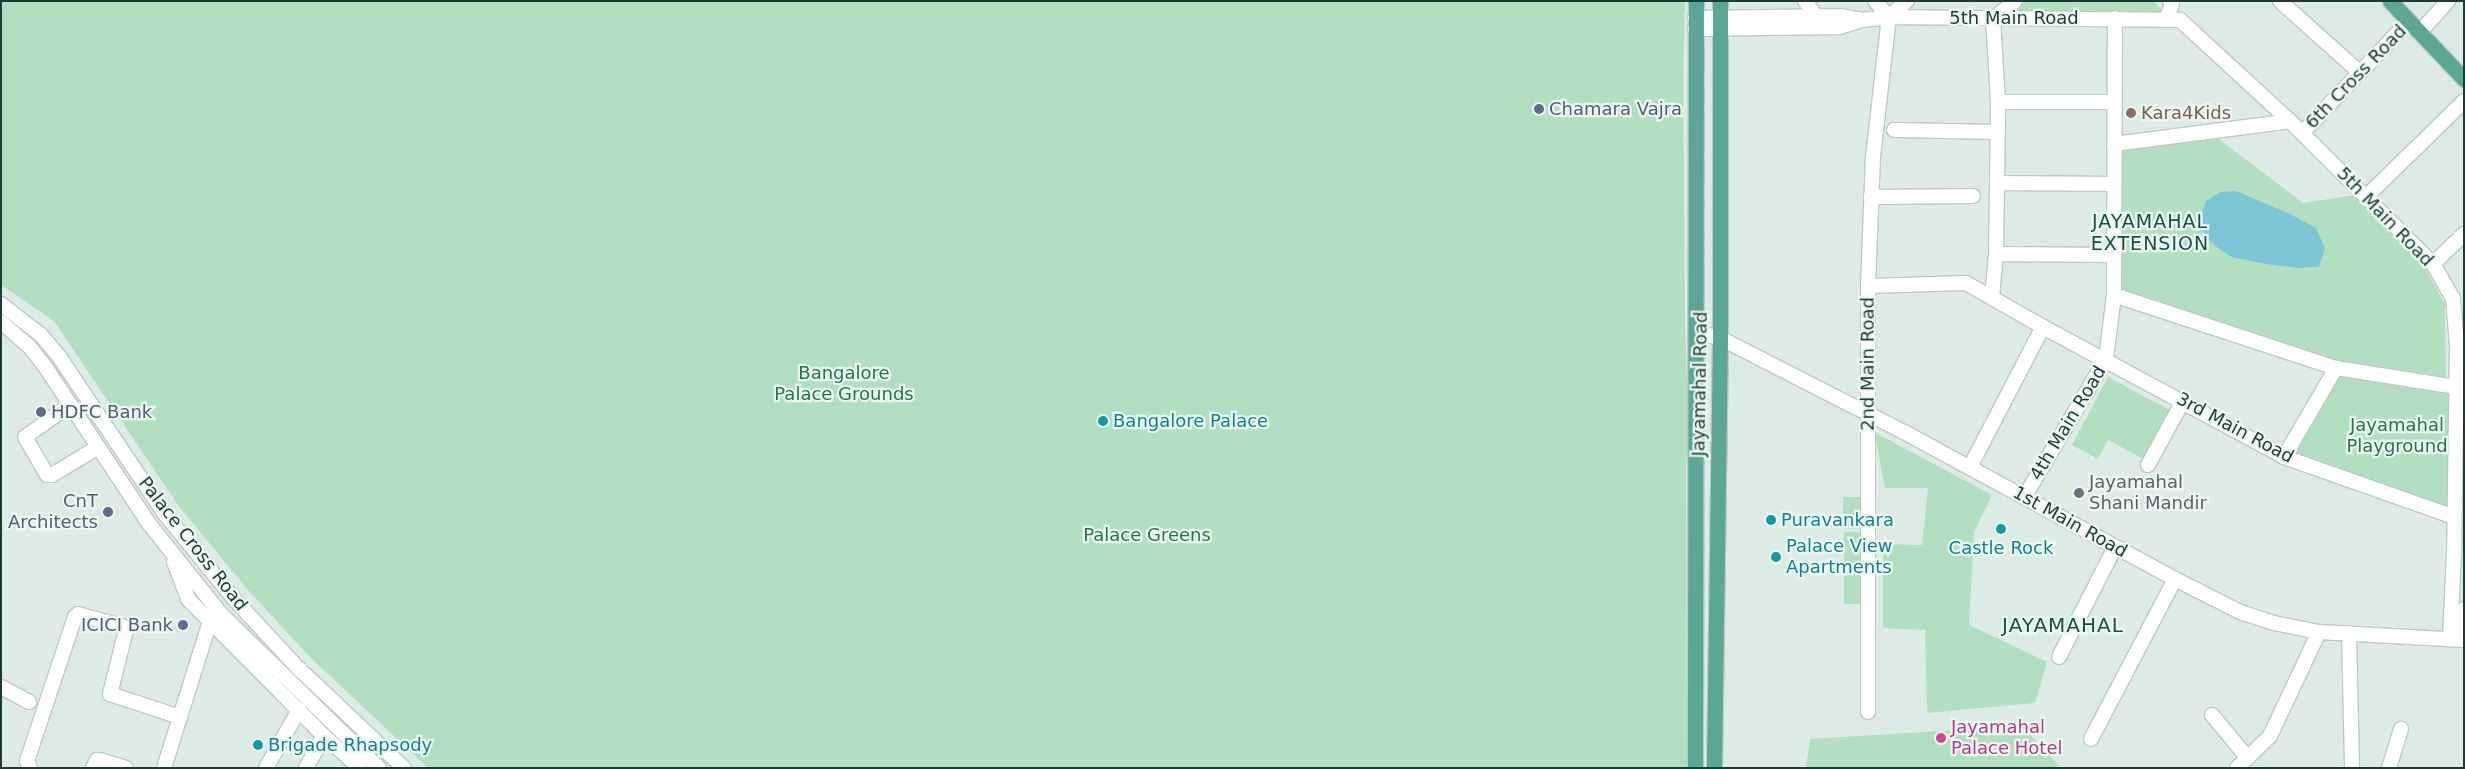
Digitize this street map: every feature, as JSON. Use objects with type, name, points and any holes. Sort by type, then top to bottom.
[{"type":"main road","name":"Jayamahal Road","points":[[1695,768],[1696,1]]},
{"type":"main road","name":"Jayamahal Road","points":[[1714,768],[1720,338],[1720,1]]},
{"type":"main road","points":[[2390,1],[2464,79]]},
{"type":"street","points":[[1805,1],[1816,16]]},
{"type":"street","points":[[1875,1],[1889,16],[1907,1]]},
{"type":"street","points":[[1992,298],[1996,254],[1998,132],[1993,19],[2015,1]]},
{"type":"street","points":[[2280,1],[2359,72]]},
{"type":"street","points":[[2420,32],[2448,1]]},
{"type":"street","points":[[2166,20],[2172,2]]},
{"type":"street","name":"5th Main Road","points":[[1720,24],[1816,16],[1842,16],[1862,20]]},
{"type":"street","name":"5th Main Road","points":[[1720,24],[1840,27],[1862,20],[1889,16],[1993,19],[2115,18],[2180,20],[2290,121],[2433,264],[2454,298],[2460,346],[2456,387],[2459,465],[2454,517],[2459,640]]},
{"type":"street","name":"2nd Main Road","points":[[1868,712],[1868,286],[1871,197],[1889,16]]},
{"type":"street","name":"4th Main Road","points":[[2025,496],[2106,359],[2114,295],[2115,18]]},
{"type":"street","name":"6th Cross Road","points":[[2302,133],[2409,20]]},
{"type":"street","points":[[1695,24],[1720,24]]},
{"type":"street","points":[[2366,197],[2464,101]]},
{"type":"street","points":[[1998,102],[2114,102]]},
{"type":"street","points":[[2114,144],[2290,121]]},
{"type":"street","points":[[1894,130],[1998,132]]},
{"type":"street","points":[[1997,183],[2114,184]]},
{"type":"street","points":[[1871,197],[1973,196]]},
{"type":"street","points":[[2433,264],[2464,234]]},
{"type":"street","points":[[1996,254],[2114,254]]},
{"type":"street","name":"3rd Main Road","points":[[1868,286],[1966,283],[2043,327],[2106,359],[2284,457],[2454,517]]},
{"type":"street","points":[[2114,295],[2336,368],[2456,387]]},
{"type":"street","name":"Palace Cross Road","points":[[1,304],[41,335],[60,358],[165,514],[235,600],[299,669],[404,768]]},
{"type":"street","name":"Palace Cross Road","points":[[1,322],[29,346],[150,525],[220,614],[287,681],[379,768]]},
{"type":"street","points":[[1970,467],[2043,327]]},
{"type":"street","name":"1st Main Road","points":[[1697,332],[1720,338],[1868,413],[2025,496],[2175,580],[2240,612],[2319,632],[2459,640]]},
{"type":"street","points":[[2284,457],[2336,368]]},
{"type":"street","points":[[2148,465],[2183,401]]},
{"type":"street","points":[[70,404],[25,437],[47,475],[52,475],[98,447]]},
{"type":"street","points":[[150,525],[165,514]]},
{"type":"street","points":[[2059,657],[2115,547]]},
{"type":"street","points":[[171,552],[188,598],[324,736],[360,768]]},
{"type":"street","points":[[2091,739],[2175,580]]},
{"type":"street","points":[[2459,640],[2464,609]]},
{"type":"street","points":[[30,768],[27,761],[78,614],[122,626],[126,630],[110,694],[180,717]]},
{"type":"street","points":[[164,768],[210,621]]},
{"type":"street","points":[[2237,768],[2270,736],[2319,632]]},
{"type":"street","points":[[2349,633],[2352,768]]},
{"type":"street","points":[[1,687],[29,702]]},
{"type":"street","points":[[266,768],[299,710]]},
{"type":"street","points":[[2212,715],[2248,758]]},
{"type":"street","points":[[2388,768],[2401,729]]},
{"type":"street","points":[[306,768],[324,736]]},
{"type":"street","points":[[93,768],[96,760],[126,768]]},
{"type":"green space","name":"Bangalore Palace Grounds","points":[[1,1],[1685,1],[1683,82],[1685,321],[1689,443],[1686,466],[1687,750],[1689,768],[428,768],[310,657],[247,589],[178,505],[54,321],[1,285]]},
{"type":"green space","points":[[2023,1],[2153,1],[2165,13],[2006,14]]},
{"type":"green space","points":[[2216,137],[2303,203],[2356,195],[2421,261],[2445,304],[2446,381],[2339,364],[2120,289],[2121,149]]},
{"type":"green space","name":"Jayamahal Playground","points":[[2339,373],[2449,392],[2450,510],[2292,454]]},
{"type":"green space","points":[[2108,377],[2183,417],[2157,466],[2108,440],[2098,459],[2072,445]]},
{"type":"green space","points":[[1874,432],[1992,495],[1974,532],[1969,625],[2047,662],[2035,703],[1927,713],[1925,630],[1883,628],[1883,544],[1922,545],[1928,488],[1885,488]]},
{"type":"green space","points":[[1843,497],[1860,497],[1860,529],[1843,529]]},
{"type":"green space","points":[[1844,532],[1861,532],[1861,565],[1844,565]]},
{"type":"green space","points":[[1844,571],[1861,571],[1861,604],[1844,604]]},
{"type":"green space","points":[[2022,726],[2061,768],[1806,768],[1810,739]]},
{"type":"water","points":[[2236,191],[2288,213],[2316,228],[2325,248],[2319,267],[2299,268],[2266,264],[2232,257],[2218,248],[2205,236],[2199,220],[2206,201],[2220,192]]},
{"type":"place","name":"Chamara Vajra","points":[[1539,109]]},
{"type":"place","name":"Kara4Kids","points":[[2131,113]]},
{"type":"place","name":"HDFC Bank","points":[[41,412]]},
{"type":"place","name":"Bangalore Palace","points":[[1103,421]]},
{"type":"place","name":"Jayamahal Shani Mandir","points":[[2079,493]]},
{"type":"place","name":"CnT Architects","points":[[108,512]]},
{"type":"place","name":"Puravankara","points":[[1771,520]]},
{"type":"place","name":"Castle Rock","points":[[2001,529]]},
{"type":"place","name":"Palace View Apartments","points":[[1776,557]]},
{"type":"place","name":"ICICI Bank","points":[[183,625]]},
{"type":"place","name":"Jayamahal Palace Hotel","points":[[1941,738]]},
{"type":"place","name":"Brigade Rhapsody","points":[[258,745]]},
{"type":"district","name":"JAYAMAHAL EXTENSION","points":[[2150,233]]},
{"type":"district","name":"JAYAMAHAL","points":[[2063,625]]},
{"type":"park label","name":"Palace Greens","points":[[1147,535]]}]
